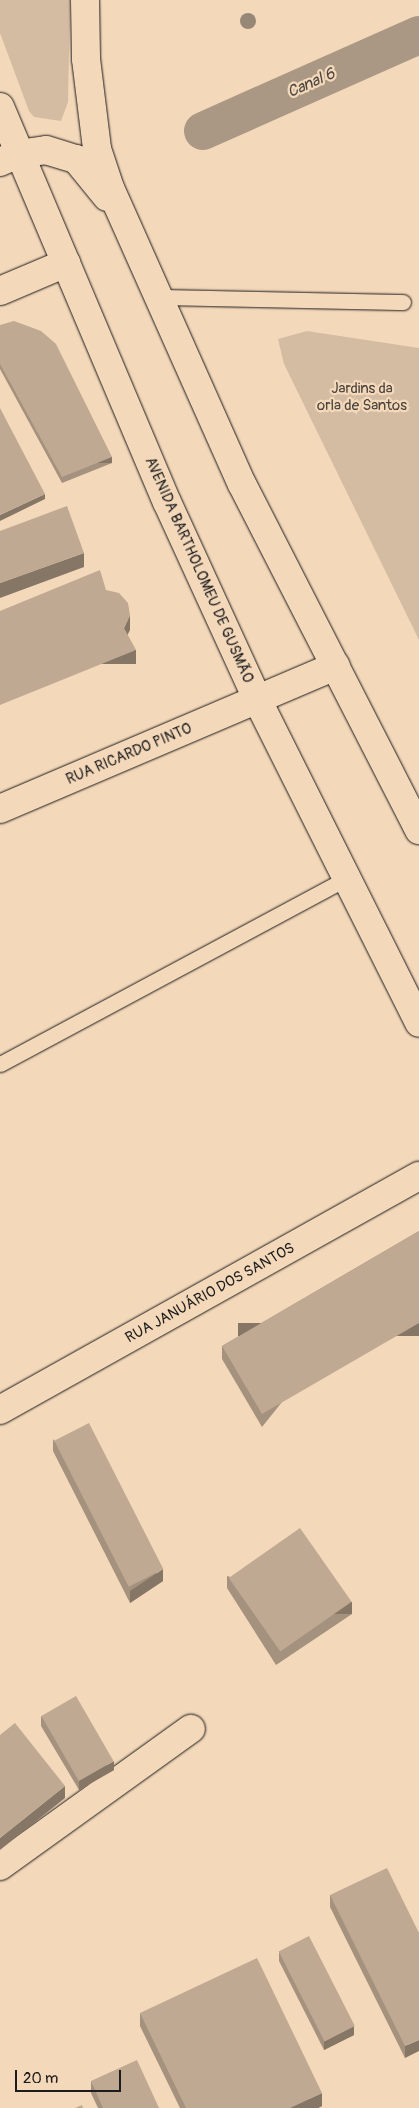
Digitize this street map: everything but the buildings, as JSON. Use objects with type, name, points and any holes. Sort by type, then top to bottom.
[{"type":"main road","points":[[85,0],[86,154],[123,218],[242,484],[419,830]]},
{"type":"main road","name":"AVENIDA BARTHOLOMEU DE GUSMÃO","points":[[0,107],[9,158],[66,263],[167,502],[257,699],[419,1023]]},
{"type":"main road","points":[[9,158],[46,150],[86,154]]},
{"type":"main road","points":[[0,292],[66,263]]},
{"type":"main road","name":"RUA RICARDO PINTO","points":[[0,809],[336,666]]},
{"type":"main road","name":"RUA JANUÁRIO DOS SANTOS","points":[[0,1410],[419,1176]]},
{"type":"main road","points":[[0,1866],[190,1729]]},
{"type":"lane","points":[[158,297],[403,302]]},
{"type":"lane","points":[[0,1064],[347,878]]},
{"type":"green space","points":[[0,0],[70,0],[68,102],[61,121],[34,117],[29,111],[0,33]]},
{"type":"green space","name":"Jardins da orla de Santos","points":[[307,331],[419,348],[419,640],[284,364],[278,339]]},
{"type":"waterway","name":"Canal 6","points":[[203,131],[419,35]]}]
